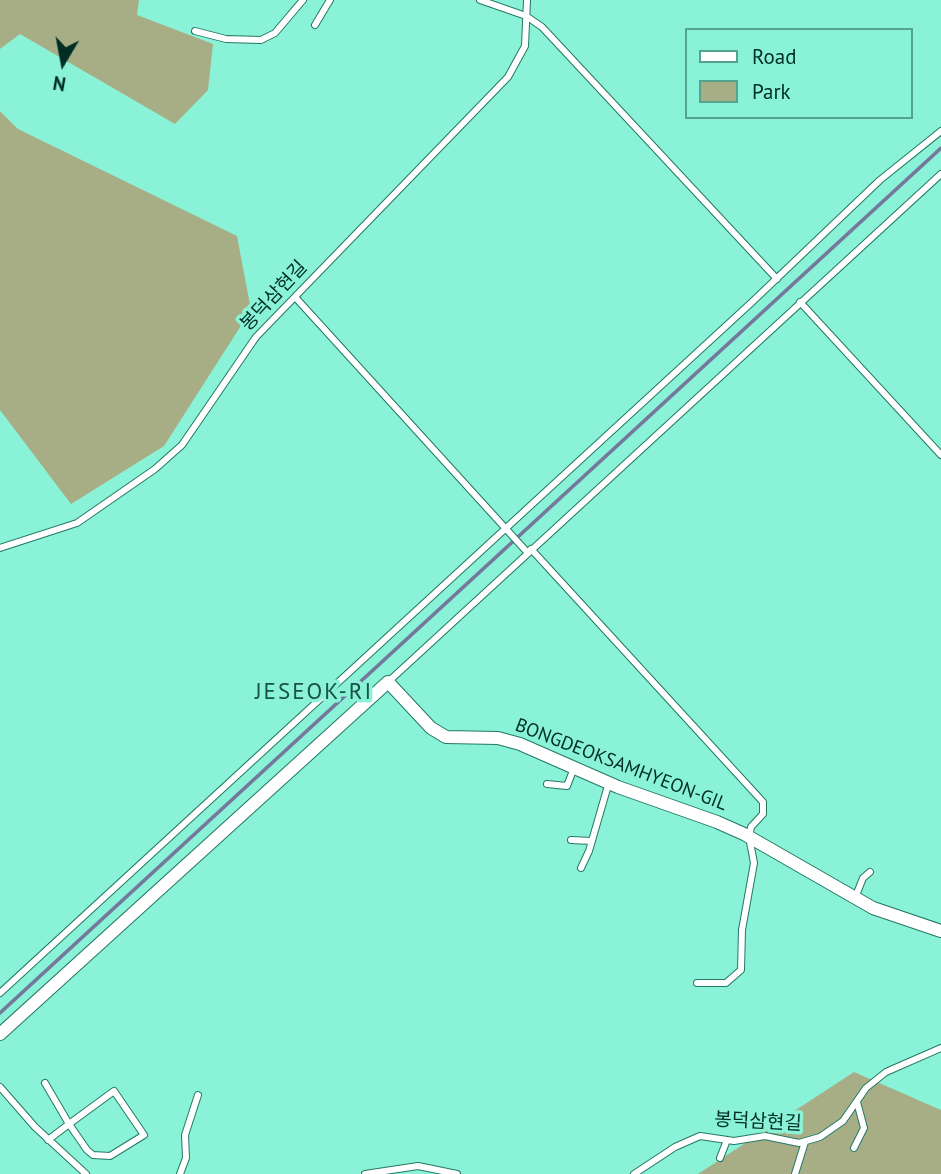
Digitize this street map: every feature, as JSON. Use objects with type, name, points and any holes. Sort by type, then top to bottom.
[{"type":"street","name":"BONGDEOKSAMHYEON-GIL","points":[[388,682],[431,728],[446,737],[498,738],[520,744],[608,782],[717,822],[749,837],[873,908],[941,931]]},
{"type":"street","points":[[0,1034],[388,682]]},
{"type":"lane","points":[[195,31],[226,38],[261,40],[275,33],[303,0]]},
{"type":"lane","points":[[315,25],[330,0]]},
{"type":"lane","points":[[480,0],[526,16],[542,27],[777,279]]},
{"type":"lane","name":"봉덕삼현길","points":[[0,548],[66,528],[155,470],[191,434],[256,337],[508,78],[525,46],[527,0]]},
{"type":"lane","points":[[0,993],[507,531],[880,180],[941,131]]},
{"type":"lane","points":[[388,682],[941,174]]},
{"type":"lane","points":[[295,297],[507,531],[529,550],[763,802],[763,814],[751,827],[749,837],[754,863],[742,930],[741,970],[726,983],[697,983]]},
{"type":"lane","points":[[800,302],[941,454]]},
{"type":"lane","points":[[547,784],[567,786],[574,768]]},
{"type":"lane","points":[[581,868],[592,841],[608,782]]},
{"type":"lane","points":[[571,840],[592,841]]},
{"type":"lane","points":[[855,898],[863,878],[870,872]]},
{"type":"lane","name":"봉덕삼현길","points":[[634,1174],[690,1140],[710,1135],[727,1140],[765,1136],[793,1143],[805,1142],[831,1130],[851,1112],[866,1088],[886,1072],[941,1048]]},
{"type":"lane","points":[[45,1083],[69,1124],[87,1150],[101,1157],[110,1156],[144,1135],[114,1091],[69,1124],[48,1140]]},
{"type":"lane","points":[[0,1087],[48,1140],[86,1174]]},
{"type":"lane","points":[[180,1174],[186,1158],[185,1135],[198,1095]]},
{"type":"lane","points":[[854,1148],[864,1128],[857,1102]]},
{"type":"lane","points":[[720,1158],[727,1140]]},
{"type":"lane","points":[[795,1174],[805,1142]]},
{"type":"lane","points":[[365,1174],[418,1166],[457,1174]]},
{"type":"green space","points":[[0,0],[139,0],[137,15],[213,44],[208,90],[175,124],[20,34],[0,49]]},
{"type":"green space","points":[[0,111],[18,129],[237,236],[251,310],[164,446],[71,504],[0,410]]},
{"type":"green space","points":[[854,1072],[941,1110],[941,1174],[698,1174]]},
{"type":"waterway","points":[[0,1013],[941,148]]},
{"type":"district","name":"JESEOK-RI","points":[[314,692]]}]
